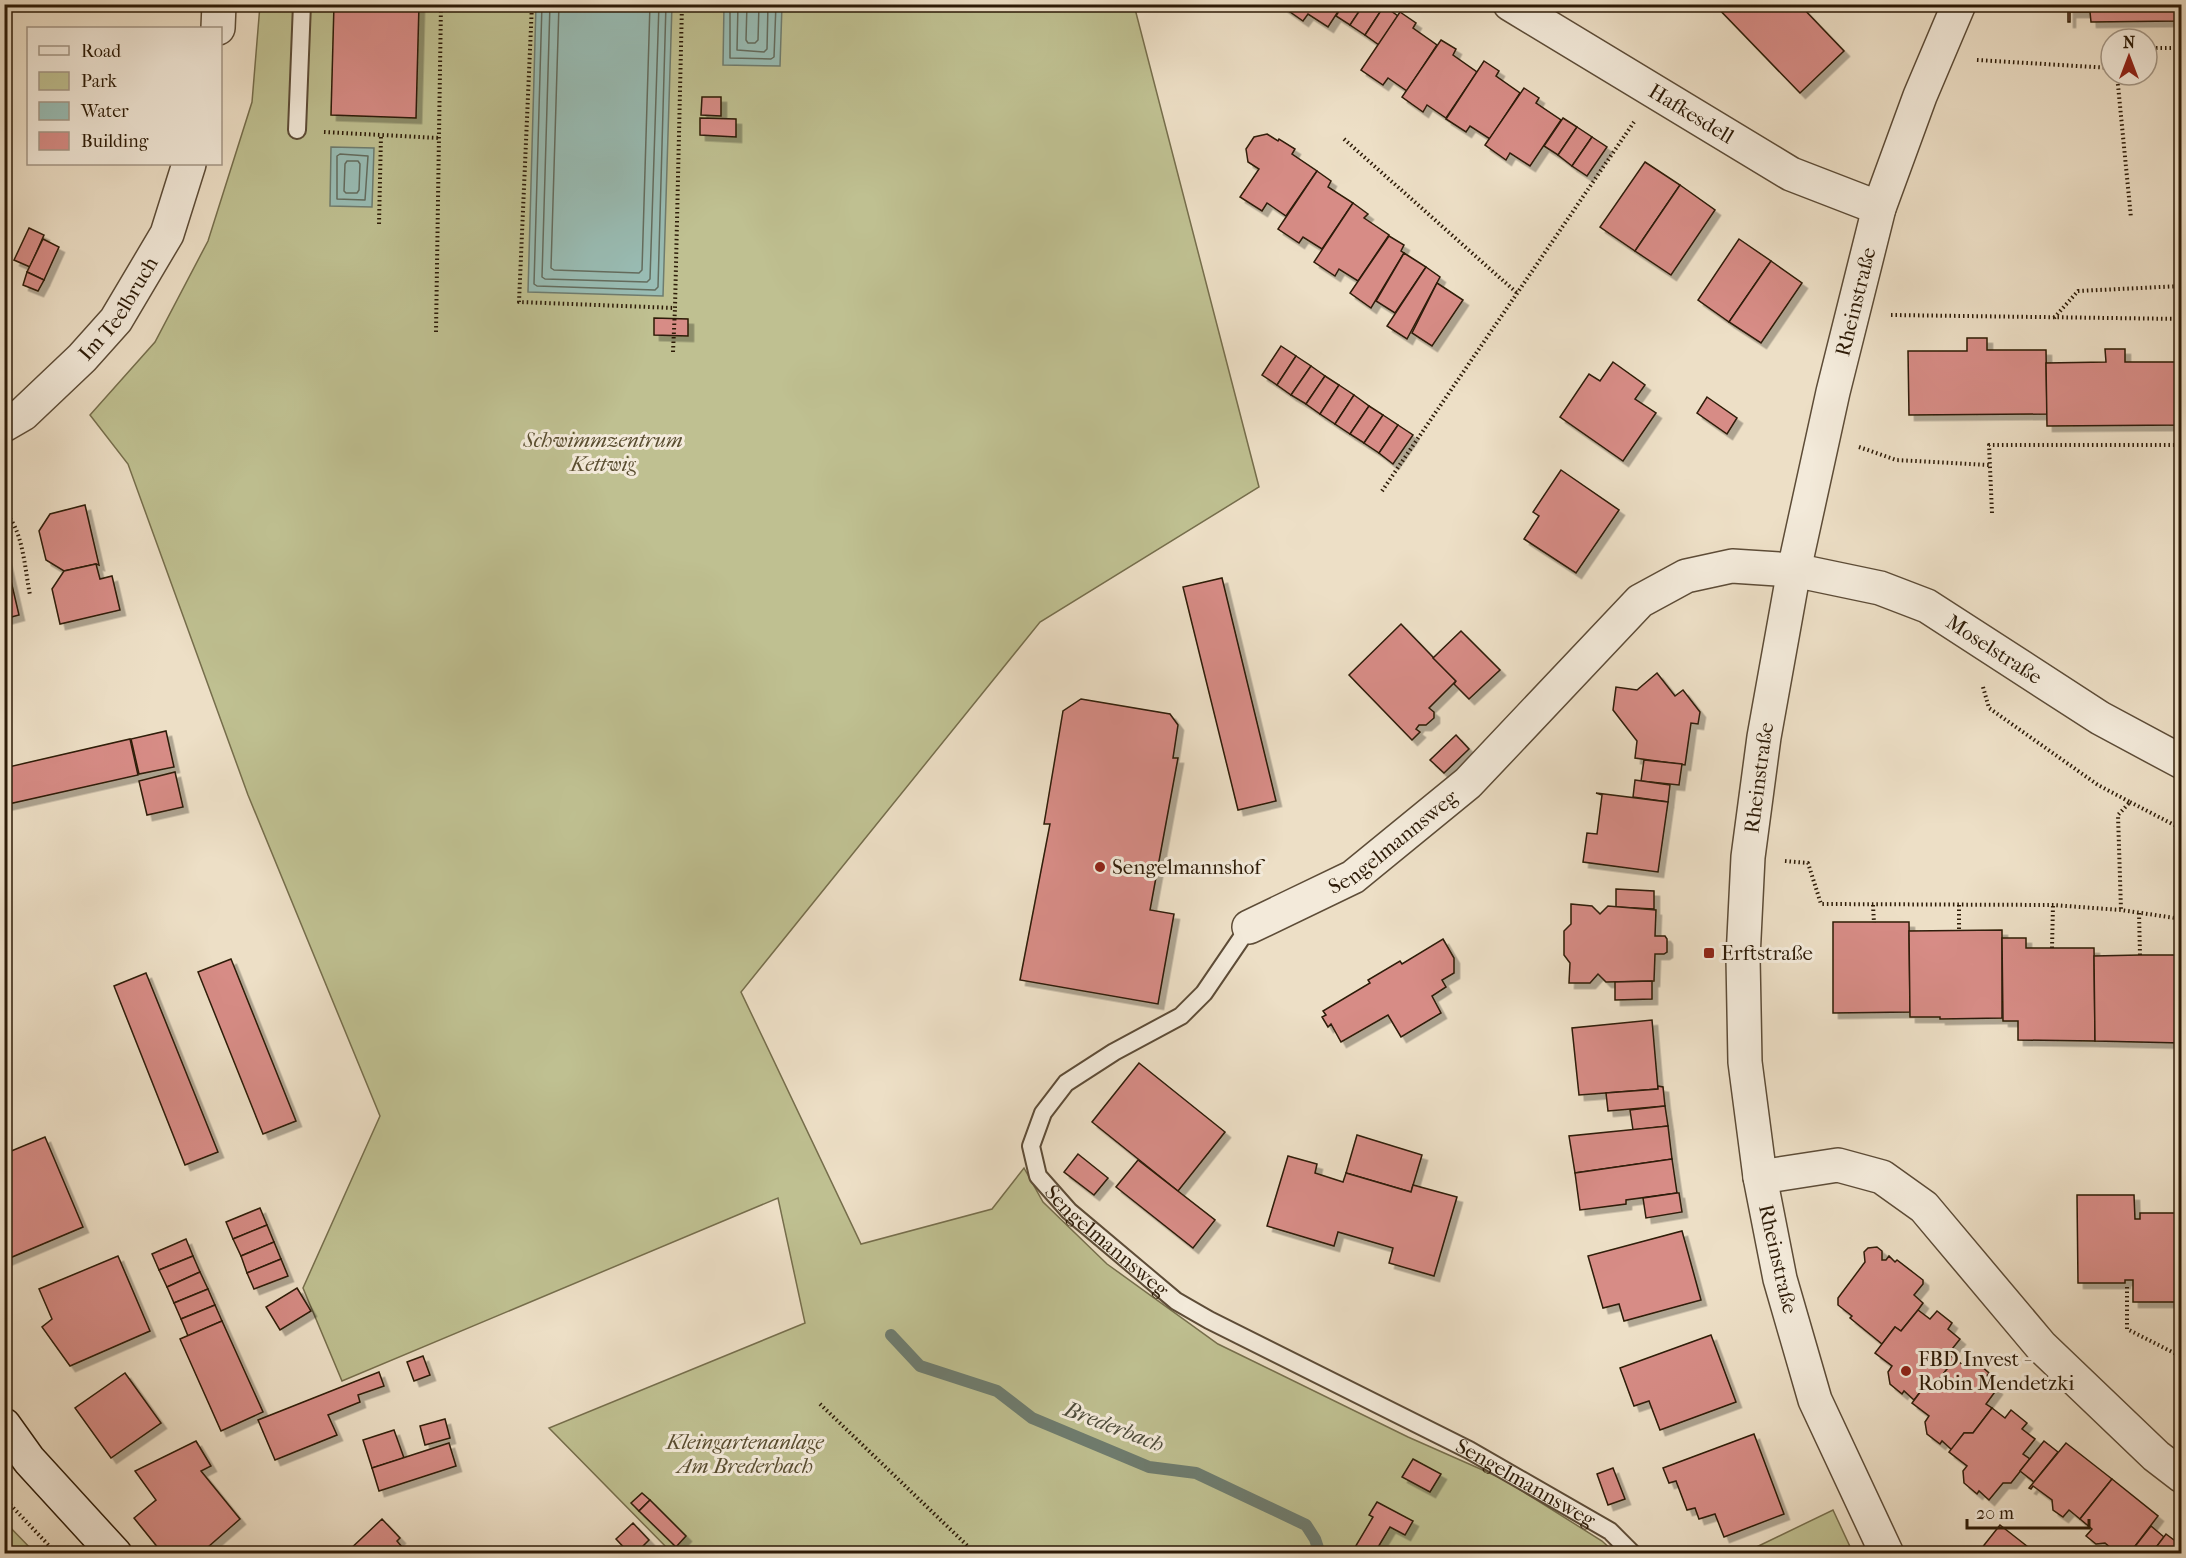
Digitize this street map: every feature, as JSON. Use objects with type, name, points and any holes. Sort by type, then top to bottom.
[{"type":"street","points":[[218,27],[219,4]]},
{"type":"street","name":"Hafkesdell","points":[[1510,4],[1791,174],[1880,208]]},
{"type":"street","name":"Rheinstraße","points":[[1887,1554],[1815,1400],[1780,1279],[1760,1177],[1745,1062],[1743,958],[1748,857],[1764,737],[1794,570],[1824,435],[1880,208],[1920,96],[1959,4]]},
{"type":"street","name":"Im Teelbruch","points":[[4,425],[32,406],[82,358],[116,320],[167,234],[189,165]]},
{"type":"street","name":"Sengelmannsweg","points":[[1249,927],[1353,877],[1468,783],[1640,602],[1686,576],[1732,566],[1794,570]]},
{"type":"street","name":"Moselstraße","points":[[1794,570],[1880,588],[1927,606],[2100,718],[2181,762]]},
{"type":"street","points":[[1760,1177],[1838,1165],[1882,1177],[1924,1207],[2042,1346],[2156,1456],[2181,1476]]},
{"type":"street","points":[[4,1425],[29,1460],[115,1554]]},
{"type":"lane","points":[[297,130],[302,4]]},
{"type":"lane","name":"Sengelmannsweg","points":[[1249,927],[1204,993],[1181,1016],[1114,1052],[1066,1083],[1043,1113],[1031,1146],[1038,1176],[1069,1211],[1176,1301],[1219,1326],[1469,1450],[1610,1531],[1633,1554]]},
{"type":"path","points":[[435,332],[441,4]]},
{"type":"path","points":[[532,4],[519,302],[675,308]]},
{"type":"path","points":[[673,352],[682,4]]},
{"type":"path","points":[[2159,48],[2181,48]]},
{"type":"path","points":[[1936,57],[2099,67]]},
{"type":"path","points":[[2118,87],[2131,218]]},
{"type":"path","points":[[1383,491],[1656,91]]},
{"type":"path","points":[[297,130],[439,138]]},
{"type":"path","points":[[379,224],[381,135]]},
{"type":"path","points":[[1344,139],[1517,293]]},
{"type":"path","points":[[2054,318],[2078,291],[2181,286]]},
{"type":"path","points":[[1852,315],[2181,319]]},
{"type":"path","points":[[1824,435],[1896,460],[1989,465]]},
{"type":"path","points":[[1992,513],[1989,445],[2181,445]]},
{"type":"path","points":[[4,512],[10,517],[18,531],[30,595]]},
{"type":"path","points":[[1982,686],[1989,708],[2098,785],[2181,829]]},
{"type":"path","points":[[2121,910],[2118,815],[2130,802]]},
{"type":"path","points":[[1748,857],[1808,863],[1821,904],[2053,905],[2121,910],[2181,919]]},
{"type":"path","points":[[1873,905],[1874,923]]},
{"type":"path","points":[[1959,905],[1959,931]]},
{"type":"path","points":[[2052,948],[2053,905]]},
{"type":"path","points":[[2139,913],[2140,955]]},
{"type":"path","points":[[2127,1287],[2127,1329],[2181,1357]]},
{"type":"path","points":[[820,1404],[976,1554]]},
{"type":"path","points":[[4,1498],[57,1554]]},
{"type":"green space","name":"Schwimmzentrum Kettwig","points":[[260,5],[1134,5],[1259,487],[1040,622],[741,992],[861,1244],[992,1209],[1024,1168],[1043,1202],[1107,1264],[1218,1344],[1408,1437],[1503,1479],[1602,1541],[1615,1553],[672,1553],[549,1428],[805,1323],[778,1198],[342,1381],[303,1288],[380,1116],[248,795],[128,464],[90,415],[155,342],[208,241],[252,102]]},
{"type":"green space","points":[[1833,1510],[1853,1553],[1744,1553]]},
{"type":"green space","points":[[5,1522],[35,1553],[5,1553]]},
{"type":"water","points":[[536,5],[672,5],[663,296],[528,292]]},
{"type":"water","points":[[724,5],[782,5],[780,66],[723,65]]},
{"type":"water","points":[[331,147],[374,148],[372,207],[330,206]]},
{"type":"building","points":[[334,4],[419,4],[416,118],[331,115]]},
{"type":"building","points":[[1285,4],[1343,4],[1328,27],[1308,14],[1303,21],[1283,7]]},
{"type":"building","points":[[1343,4],[1364,4],[1350,25],[1336,16]]},
{"type":"building","points":[[1364,4],[1384,6],[1365,35],[1350,25]]},
{"type":"building","points":[[1714,4],[1799,4],[1844,51],[1800,93]]},
{"type":"building","points":[[2068,4],[2182,4],[2182,12],[2177,12],[2177,21],[2091,22],[2090,12],[2070,12],[2070,22],[2068,22]]},
{"type":"building","points":[[1384,6],[1398,16],[1379,45],[1365,35]]},
{"type":"building","points":[[1400,12],[1416,23],[1413,28],[1437,45],[1407,91],[1388,78],[1383,85],[1361,70]]},
{"type":"building","points":[[1441,40],[1456,49],[1453,55],[1477,72],[1446,118],[1427,105],[1423,112],[1402,97]]},
{"type":"building","points":[[1484,61],[1499,71],[1496,76],[1520,93],[1490,139],[1470,126],[1466,132],[1446,119]]},
{"type":"building","points":[[1524,88],[1539,98],[1536,103],[1561,120],[1530,166],[1510,153],[1506,160],[1485,145]]},
{"type":"building","points":[[702,97],[721,97],[721,116],[701,115]]},
{"type":"building","points":[[700,118],[736,119],[736,137],[700,135]]},
{"type":"building","points":[[1563,118],[1577,127],[1558,155],[1544,146]]},
{"type":"building","points":[[1577,127],[1592,137],[1572,166],[1558,155]]},
{"type":"building","points":[[1267,134],[1295,149],[1292,154],[1317,171],[1286,216],[1267,203],[1262,211],[1240,197],[1259,169],[1248,162],[1246,149],[1254,137]]},
{"type":"building","points":[[1592,137],[1607,147],[1587,176],[1572,166]]},
{"type":"building","points":[[1645,162],[1680,185],[1635,251],[1600,227]]},
{"type":"building","points":[[1317,171],[1331,181],[1328,187],[1353,203],[1322,249],[1303,237],[1299,243],[1278,229]]},
{"type":"building","points":[[1680,185],[1715,210],[1671,275],[1635,251]]},
{"type":"building","points":[[1353,203],[1368,214],[1364,218],[1389,235],[1358,281],[1339,269],[1335,276],[1314,262]]},
{"type":"building","points":[[29,228],[44,235],[30,267],[14,260]]},
{"type":"building","points":[[1389,236],[1404,245],[1401,251],[1404,253],[1371,308],[1350,293]]},
{"type":"building","points":[[43,239],[59,247],[44,280],[27,272]]},
{"type":"building","points":[[1739,239],[1771,261],[1729,322],[1698,300]]},
{"type":"building","points":[[1404,253],[1426,267],[1395,313],[1376,301]]},
{"type":"building","points":[[1771,261],[1802,283],[1761,343],[1729,322]]},
{"type":"building","points":[[1426,267],[1440,277],[1407,339],[1387,326]]},
{"type":"building","points":[[27,272],[44,280],[38,291],[23,285]]},
{"type":"building","points":[[1437,283],[1463,300],[1432,346],[1412,333]]},
{"type":"building","points":[[654,318],[688,319],[688,336],[654,335]]},
{"type":"building","points":[[1967,338],[1987,338],[1987,350],[2046,350],[2047,414],[1909,415],[1908,351],[1967,351]]},
{"type":"building","points":[[1281,346],[1296,356],[1277,385],[1262,375]]},
{"type":"building","points":[[2105,349],[2125,349],[2125,362],[2181,362],[2182,359],[2182,425],[2047,426],[2046,363],[2106,362]]},
{"type":"building","points":[[1296,356],[1311,366],[1291,395],[1277,385]]},
{"type":"building","points":[[1613,362],[1645,385],[1635,399],[1656,413],[1623,461],[1560,417],[1589,374],[1600,381]]},
{"type":"building","points":[[1311,366],[1325,376],[1306,404],[1291,395]]},
{"type":"building","points":[[1325,376],[1339,385],[1320,414],[1306,404]]},
{"type":"building","points":[[1339,385],[1354,395],[1335,424],[1320,414]]},
{"type":"building","points":[[1354,395],[1369,406],[1350,434],[1335,424]]},
{"type":"building","points":[[1707,397],[1737,418],[1727,434],[1697,413]]},
{"type":"building","points":[[1369,406],[1383,415],[1364,443],[1350,434]]},
{"type":"building","points":[[1383,415],[1398,425],[1379,453],[1364,443]]},
{"type":"building","points":[[1398,425],[1413,435],[1393,464],[1379,453]]},
{"type":"building","points":[[1561,470],[1619,510],[1576,573],[1524,539],[1539,516],[1533,512]]},
{"type":"building","points":[[85,505],[99,565],[64,571],[46,560],[39,531],[50,514]]},
{"type":"building","points":[[4,551],[19,615],[4,619]]},
{"type":"building","points":[[96,564],[100,579],[112,576],[120,610],[60,624],[52,589],[64,571]]},
{"type":"building","points":[[1222,578],[1276,801],[1238,810],[1183,587]]},
{"type":"building","points":[[1401,624],[1456,681],[1429,708],[1434,712],[1434,718],[1426,725],[1419,725],[1416,729],[1420,732],[1412,740],[1349,675]]},
{"type":"building","points":[[1461,631],[1500,670],[1469,699],[1454,684],[1456,681],[1433,658]]},
{"type":"building","points":[[1657,673],[1675,696],[1683,690],[1700,712],[1698,724],[1691,723],[1685,765],[1635,758],[1637,741],[1613,710],[1616,687],[1637,690]]},
{"type":"building","name":"Sengelmannshof","points":[[1081,699],[1170,714],[1178,725],[1173,758],[1178,758],[1150,910],[1174,914],[1158,1004],[1020,980],[1050,824],[1044,824],[1063,711]]},
{"type":"building","points":[[166,731],[174,767],[139,774],[131,739]]},
{"type":"building","points":[[1456,735],[1469,749],[1444,773],[1430,760]]},
{"type":"building","points":[[130,739],[138,775],[4,805],[4,768]]},
{"type":"building","points":[[1644,760],[1682,764],[1679,785],[1641,781]]},
{"type":"building","points":[[175,772],[183,807],[147,815],[139,781]]},
{"type":"building","points":[[1635,780],[1670,785],[1668,802],[1633,797]]},
{"type":"building","points":[[1596,793],[1668,802],[1658,872],[1583,862],[1587,833],[1597,834],[1602,795]]},
{"type":"building","points":[[1616,889],[1654,891],[1654,909],[1616,907]]},
{"type":"building","points":[[1571,904],[1592,906],[1600,914],[1608,906],[1656,910],[1655,936],[1665,936],[1667,952],[1655,954],[1654,981],[1606,982],[1598,974],[1590,983],[1569,983],[1570,963],[1564,955],[1564,931],[1571,924]]},
{"type":"building","points":[[1833,922],[1909,922],[1910,1012],[1833,1013]]},
{"type":"building","points":[[2002,930],[2002,1018],[1910,1017],[1909,931]]},
{"type":"building","points":[[2002,938],[2026,938],[2026,948],[2094,948],[2095,1041],[2018,1040],[2018,1021],[2003,1021]]},
{"type":"building","points":[[1443,939],[1454,958],[1454,973],[1442,980],[1446,987],[1432,996],[1441,1013],[1401,1037],[1388,1015],[1341,1042],[1331,1024],[1328,1027],[1322,1017],[1326,1015],[1323,1011],[1370,983],[1368,980],[1400,961],[1402,964]]},
{"type":"building","points":[[2182,955],[2182,1043],[2095,1041],[2094,956]]},
{"type":"building","points":[[231,959],[296,1121],[263,1134],[198,972]]},
{"type":"building","points":[[146,973],[218,1152],[185,1165],[114,986]]},
{"type":"building","points":[[1652,981],[1652,999],[1615,1000],[1615,982]]},
{"type":"building","points":[[1652,1020],[1658,1089],[1579,1095],[1572,1028]]},
{"type":"building","points":[[1139,1063],[1225,1132],[1178,1191],[1092,1122]]},
{"type":"building","points":[[1658,1086],[1663,1087],[1665,1106],[1608,1111],[1606,1093],[1658,1089]]},
{"type":"building","points":[[1665,1106],[1668,1126],[1633,1130],[1630,1110]]},
{"type":"building","points":[[1668,1126],[1672,1159],[1575,1173],[1569,1136]]},
{"type":"building","points":[[1357,1135],[1422,1155],[1411,1192],[1346,1173]]},
{"type":"building","points":[[45,1137],[83,1227],[5,1260],[4,1154]]},
{"type":"building","points":[[1078,1154],[1108,1178],[1094,1195],[1064,1172]]},
{"type":"building","points":[[1288,1156],[1317,1164],[1315,1173],[1343,1182],[1346,1173],[1411,1192],[1413,1185],[1457,1197],[1434,1276],[1389,1263],[1393,1248],[1338,1232],[1334,1246],[1267,1226]]},
{"type":"building","points":[[1672,1159],[1677,1193],[1626,1200],[1626,1204],[1580,1210],[1575,1173]]},
{"type":"building","points":[[1138,1160],[1215,1220],[1193,1248],[1116,1187]]},
{"type":"building","points":[[1679,1193],[1682,1212],[1646,1218],[1643,1198]]},
{"type":"building","points":[[2077,1195],[2134,1195],[2135,1219],[2140,1219],[2140,1213],[2179,1213],[2180,1302],[2133,1302],[2133,1280],[2125,1280],[2125,1283],[2078,1283]]},
{"type":"building","points":[[260,1208],[267,1225],[233,1239],[226,1222]]},
{"type":"building","points":[[2180,1220],[2182,1220],[2182,1310],[2180,1310]]},
{"type":"building","points":[[267,1225],[274,1242],[241,1256],[233,1239]]},
{"type":"building","points":[[1682,1231],[1701,1300],[1624,1321],[1619,1304],[1603,1308],[1588,1256]]},
{"type":"building","points":[[186,1239],[193,1256],[159,1270],[152,1254]]},
{"type":"building","points":[[274,1242],[281,1259],[247,1273],[241,1256]]},
{"type":"building","points":[[1877,1247],[1882,1251],[1882,1260],[1886,1260],[1889,1256],[1923,1280],[1923,1284],[1914,1295],[1923,1303],[1901,1331],[1895,1327],[1882,1344],[1838,1305],[1838,1298],[1865,1262],[1864,1252],[1868,1248]]},
{"type":"building","points":[[118,1256],[150,1331],[70,1366],[42,1327],[52,1319],[39,1289]]},
{"type":"building","points":[[193,1256],[200,1272],[167,1287],[159,1270]]},
{"type":"building","points":[[281,1259],[288,1276],[254,1289],[247,1273]]},
{"type":"building","points":[[200,1272],[208,1289],[174,1303],[167,1287]]},
{"type":"building","points":[[297,1288],[311,1311],[280,1330],[266,1307]]},
{"type":"building","points":[[208,1289],[215,1305],[181,1319],[174,1303]]},
{"type":"building","points":[[215,1305],[222,1321],[188,1336],[181,1319]]},
{"type":"building","points":[[1918,1310],[1930,1319],[1937,1311],[1952,1323],[1948,1329],[1960,1339],[1948,1354],[1955,1359],[1936,1383],[1927,1383],[1914,1400],[1904,1391],[1902,1394],[1890,1384],[1888,1372],[1892,1366],[1875,1353],[1895,1327],[1901,1331]]},
{"type":"building","points":[[222,1321],[263,1412],[221,1431],[180,1339]]},
{"type":"building","points":[[1711,1335],[1736,1402],[1660,1430],[1649,1401],[1634,1406],[1620,1368]]},
{"type":"building","points":[[423,1356],[430,1375],[414,1381],[407,1362]]},
{"type":"building","points":[[1955,1359],[1967,1368],[1974,1360],[1989,1373],[1985,1379],[1997,1389],[1986,1404],[1992,1408],[1973,1433],[1964,1433],[1952,1450],[1942,1441],[1940,1444],[1927,1434],[1925,1422],[1929,1416],[1912,1403],[1927,1383],[1936,1383]]},
{"type":"building","points":[[379,1372],[384,1386],[358,1395],[360,1402],[328,1415],[337,1435],[275,1460],[258,1420]]},
{"type":"building","points":[[125,1373],[161,1423],[111,1458],[75,1408]]},
{"type":"building","points":[[1992,1408],[2005,1418],[2011,1410],[2027,1423],[2022,1429],[2035,1439],[2023,1454],[2030,1459],[2011,1483],[2003,1483],[1989,1500],[1979,1491],[1977,1494],[1964,1483],[1963,1471],[1967,1466],[1949,1452],[1964,1433],[1973,1433]]},
{"type":"building","points":[[445,1419],[450,1438],[425,1445],[420,1426]]},
{"type":"building","points":[[394,1430],[404,1458],[372,1468],[363,1440]]},
{"type":"building","points":[[1754,1434],[1784,1514],[1724,1537],[1715,1514],[1699,1519],[1695,1508],[1687,1510],[1676,1481],[1669,1483],[1663,1468]]},
{"type":"building","points":[[196,1441],[211,1466],[201,1471],[240,1519],[200,1554],[163,1554],[134,1518],[156,1500],[135,1471]]},
{"type":"building","points":[[2044,1441],[2058,1452],[2034,1482],[2020,1471]]},
{"type":"building","points":[[449,1443],[456,1466],[379,1491],[372,1468]]},
{"type":"building","points":[[2066,1443],[2112,1479],[2080,1519],[2069,1510],[2063,1517],[2053,1510],[2052,1500],[2033,1486],[2029,1488]]},
{"type":"building","points":[[1413,1459],[1441,1474],[1430,1492],[1402,1477]]},
{"type":"building","points":[[1613,1468],[1625,1499],[1608,1505],[1597,1474]]},
{"type":"building","points":[[2112,1479],[2158,1516],[2129,1554],[2118,1554],[2105,1543],[2096,1544],[2086,1536],[2092,1529],[2080,1519]]},
{"type":"building","points":[[642,1493],[650,1500],[639,1511],[631,1503]]},
{"type":"building","points":[[650,1500],[686,1536],[676,1547],[639,1511]]},
{"type":"building","points":[[1377,1502],[1413,1521],[1405,1535],[1390,1527],[1374,1554],[1351,1554],[1373,1517],[1369,1515]]},
{"type":"building","points":[[382,1519],[400,1538],[397,1541],[408,1554],[345,1554]]},
{"type":"building","points":[[633,1523],[649,1540],[635,1554],[630,1554],[616,1539]]},
{"type":"building","points":[[2000,1525],[2037,1554],[1977,1554]]},
{"type":"building","points":[[2151,1526],[2164,1537],[2151,1554],[2129,1554]]},
{"type":"building","points":[[2166,1534],[2182,1546],[2182,1554],[2151,1554]]},
{"type":"waterway","name":"Brederbach","points":[[891,1335],[920,1366],[997,1391],[1032,1418],[1149,1467],[1196,1473],[1306,1525],[1315,1539],[1320,1554]]},
{"type":"place","name":"Sengelmannshof","points":[[1100,867]]},
{"type":"place","name":"Erftstraße","points":[[1709,953]]},
{"type":"place","name":"FBD Invest - Robin Mendetzki","points":[[1906,1371]]},
{"type":"park label","name":"Kleingartenanlage Am Brederbach","points":[[745,1454]]}]
